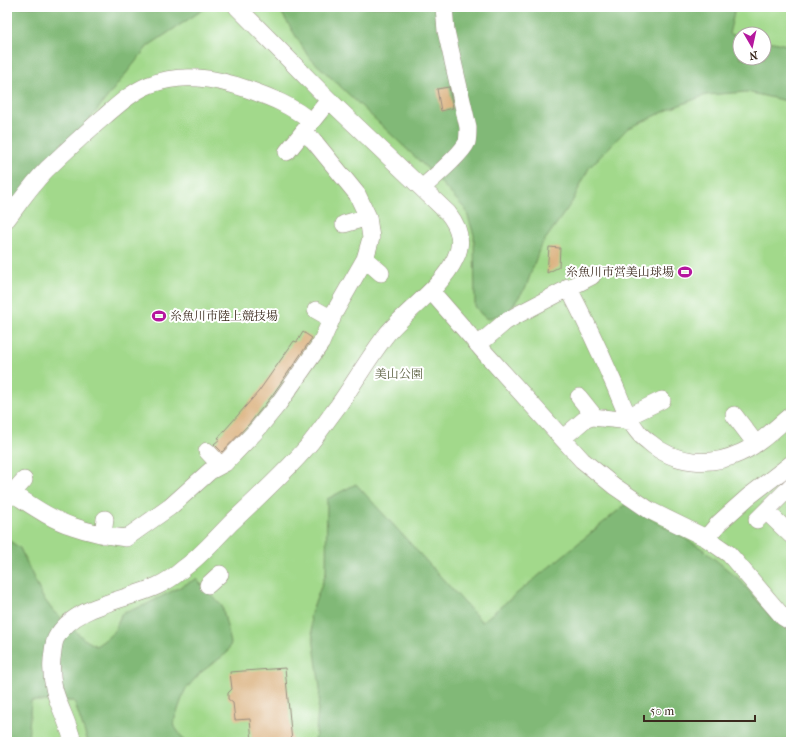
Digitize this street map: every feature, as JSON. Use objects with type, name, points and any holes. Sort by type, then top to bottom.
[{"type":"street","points":[[74,742],[56,698],[51,672],[55,639],[77,616],[158,586],[185,568],[308,446],[339,405],[357,375],[388,333],[431,291],[450,268],[459,250],[458,227],[454,220],[329,100],[237,7]]},
{"type":"street","points":[[422,188],[462,150],[467,142],[468,136],[468,127],[446,31],[444,7]]},
{"type":"street","points":[[7,219],[46,170],[82,136],[135,92],[165,80],[192,77],[227,82],[282,103],[300,112],[313,140],[357,194],[368,217],[371,238],[365,259],[332,319],[321,343],[279,403],[256,431],[225,463],[210,471],[170,507],[126,538],[104,527],[70,526],[10,496],[24,480]]},
{"type":"street","points":[[287,152],[329,100]]},
{"type":"street","points":[[344,224],[368,217]]},
{"type":"street","points":[[365,259],[381,273]]},
{"type":"street","points":[[478,345],[505,322],[568,287],[592,276]]},
{"type":"street","points":[[568,287],[638,433],[654,446],[670,455],[684,460],[709,462],[720,460],[741,453],[756,444],[791,415]]},
{"type":"street","points":[[431,291],[582,460],[614,486],[649,510],[706,538],[729,554],[783,617],[791,622]]},
{"type":"street","points":[[316,310],[332,319]]},
{"type":"street","points":[[579,397],[595,417]]},
{"type":"street","points":[[563,438],[584,420],[595,417],[630,418],[662,400]]},
{"type":"street","points":[[734,415],[756,444]]},
{"type":"street","points":[[207,451],[220,466]]},
{"type":"street","points":[[706,538],[719,523],[748,497],[791,464]]},
{"type":"street","points":[[791,486],[761,515],[791,535]]},
{"type":"green space","name":"美山公園","points":[[7,7],[791,7],[791,742],[7,742]]},
{"type":"green space","points":[[7,7],[207,7],[148,46],[89,120],[7,209]]},
{"type":"green space","points":[[278,7],[733,7],[734,13],[729,34],[732,35],[732,66],[772,66],[772,42],[791,46],[791,102],[747,92],[706,95],[672,108],[627,129],[589,168],[572,202],[540,247],[526,287],[509,311],[487,319],[475,306],[474,235],[466,210],[431,172],[308,56]]},
{"type":"green space","points":[[356,484],[482,622],[626,504],[701,548],[740,580],[770,616],[791,629],[791,742],[315,742],[320,688],[310,616],[326,573],[327,499]]},
{"type":"green space","points":[[7,539],[20,548],[42,596],[53,611],[84,639],[96,646],[112,633],[121,614],[145,605],[196,579],[222,606],[231,643],[227,653],[200,673],[185,690],[173,724],[185,742],[88,742],[74,701],[31,701],[28,742],[7,742]]},
{"type":"building","points":[[449,87],[453,108],[441,111],[437,89]]},
{"type":"building","points":[[549,247],[560,248],[559,267],[547,273]]},
{"type":"building","points":[[303,332],[312,338],[271,397],[249,424],[222,452],[214,444],[220,439],[218,438],[259,391],[294,341],[297,342]]},
{"type":"building","points":[[285,668],[292,742],[252,742],[250,719],[235,720],[233,703],[228,699],[228,693],[232,689],[230,672]]},
{"type":"place","name":"糸魚川市営美山球場","points":[[685,272]]},
{"type":"place","name":"糸魚川市陸上競技場","points":[[159,316]]}]
